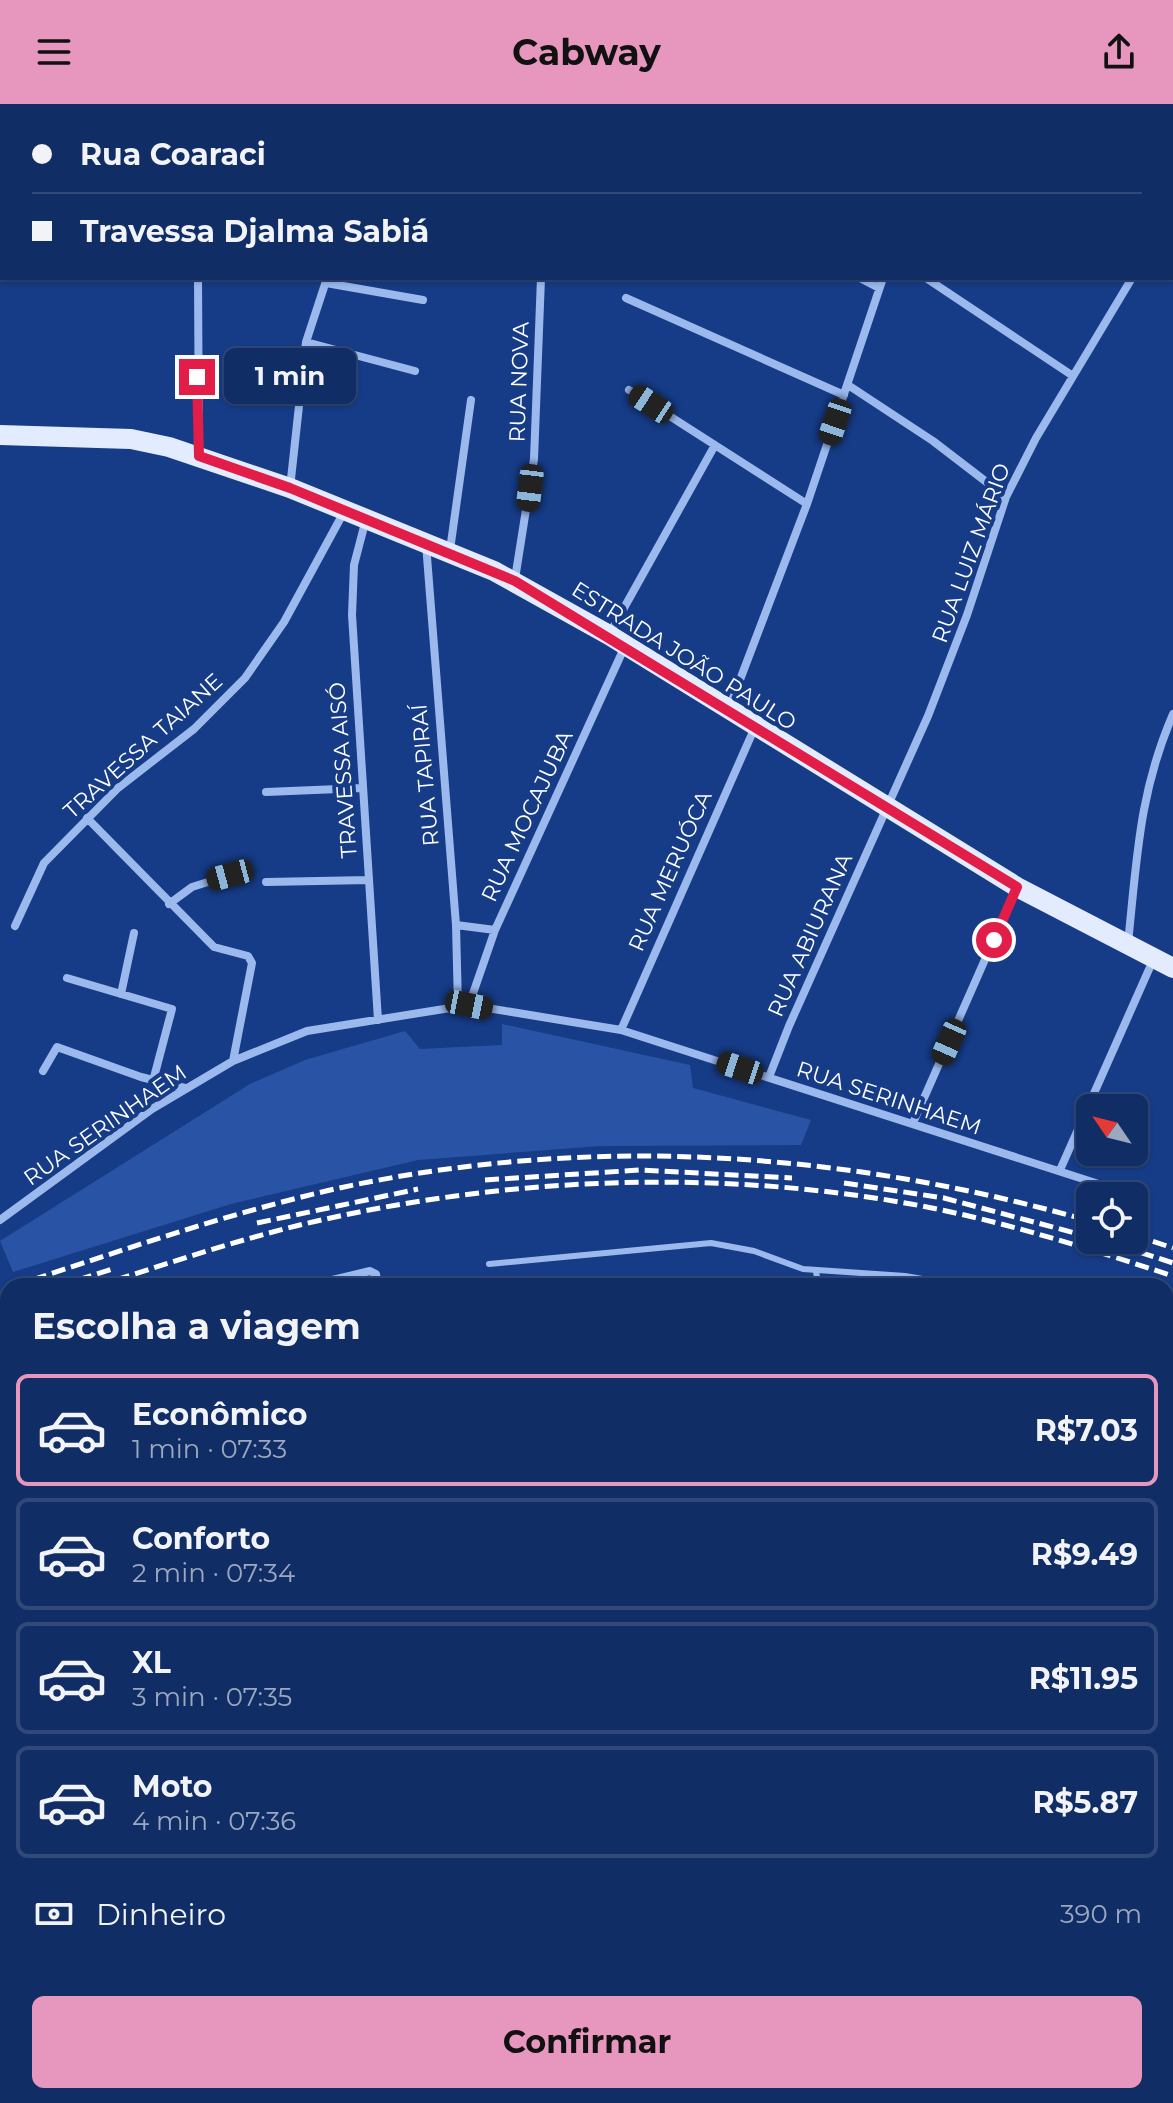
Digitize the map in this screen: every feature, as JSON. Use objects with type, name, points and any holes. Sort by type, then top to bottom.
[{"type":"main road","name":"ESTRADA JOÃO PAULO","points":[[0,435],[131,439],[199,456],[366,518],[515,581],[617,640],[1017,887],[1173,968]]},
{"type":"street","points":[[198,280],[199,456]]},
{"type":"street","points":[[290,488],[306,342],[326,280],[423,300]]},
{"type":"street","name":"RUA NOVA","points":[[515,581],[534,459],[541,280]]},
{"type":"street","points":[[864,280],[879,288]]},
{"type":"street","points":[[728,711],[807,504],[882,280]]},
{"type":"street","name":"RUA LUIZ MÁRIO","points":[[886,808],[948,665],[1006,497],[1131,280]]},
{"type":"street","points":[[944,282],[1073,376]]},
{"type":"street","points":[[626,298],[844,395]]},
{"type":"street","points":[[306,342],[415,371]]},
{"type":"street","points":[[848,385],[933,441],[1006,497]]},
{"type":"street","points":[[629,390],[807,504]]},
{"type":"street","points":[[450,552],[471,400]]},
{"type":"street","name":"RUA MOCAJUBA","points":[[469,1005],[495,930],[617,640],[715,445]]},
{"type":"street","name":"TRAVESSA TAIANE","points":[[15,926],[44,863],[118,788],[227,699],[284,622],[345,510]]},
{"type":"street","name":"TRAVESSA AISÓ","points":[[366,518],[354,565],[353,592],[378,1020]]},
{"type":"street","name":"RUA TAPIRAÍ","points":[[426,542],[456,925],[458,1006]]},
{"type":"street","points":[[1128,945],[1144,794],[1173,714]]},
{"type":"street","name":"RUA MERUÓCA","points":[[621,1030],[755,727]]},
{"type":"street","points":[[266,792],[363,788]]},
{"type":"street","name":"RUA ABIURANA","points":[[769,1077],[886,808]]},
{"type":"street","points":[[87,818],[214,947],[248,956],[252,963],[233,1061]]},
{"type":"street","points":[[169,904],[192,887],[230,875]]},
{"type":"street","points":[[266,882],[369,880]]},
{"type":"street","points":[[913,1123],[1017,887]]},
{"type":"street","points":[[456,925],[495,930]]},
{"type":"street","points":[[121,994],[134,933]]},
{"type":"street","points":[[1060,1170],[1154,958]]},
{"type":"street","points":[[67,978],[172,1009],[153,1081]]},
{"type":"street","name":"RUA SERINHAEM","points":[[0,1220],[185,1088],[233,1061],[307,1031],[469,1005],[621,1030],[1094,1182]]},
{"type":"street","points":[[43,1071],[57,1047],[153,1081],[185,1088]]},
{"type":"street","points":[[341,1278],[370,1271],[376,1278]]},
{"type":"lane","points":[[489,1264],[711,1243],[754,1251],[783,1264],[816,1272],[910,1278]]},
{"type":"lane","points":[[816,1272],[817,1278]]},
{"type":"shaded area","points":[[502,1024],[690,1065],[693,1088],[811,1120],[801,1145],[600,1146],[418,1160],[231,1204],[13,1272],[0,1241],[250,1084],[305,1060],[405,1031],[420,1049],[502,1045]]},
{"type":"railway","points":[[38,1278],[208,1223],[326,1191],[422,1173],[518,1161],[614,1156],[710,1158],[806,1165],[901,1178],[1076,1217]]},
{"type":"railway","points":[[485,1180],[640,1170],[792,1178]]},
{"type":"railway","points":[[122,1278],[261,1235],[390,1206],[538,1187],[688,1182],[837,1193],[911,1204],[1010,1226],[1173,1276]]},
{"type":"railway","points":[[844,1183],[944,1198],[1076,1233]]},
{"type":"railway","points":[[257,1223],[418,1189]]},
{"type":"railway","points":[[1148,1240],[1173,1248]]},
{"type":"railway","points":[[1145,1254],[1173,1263]]},
{"type":"railway","points":[[84,1278],[112,1269]]},
{"type":"route","points":[[197,377],[199,456],[290,488],[494,571],[609,635],[1017,887],[994,940]]}]
